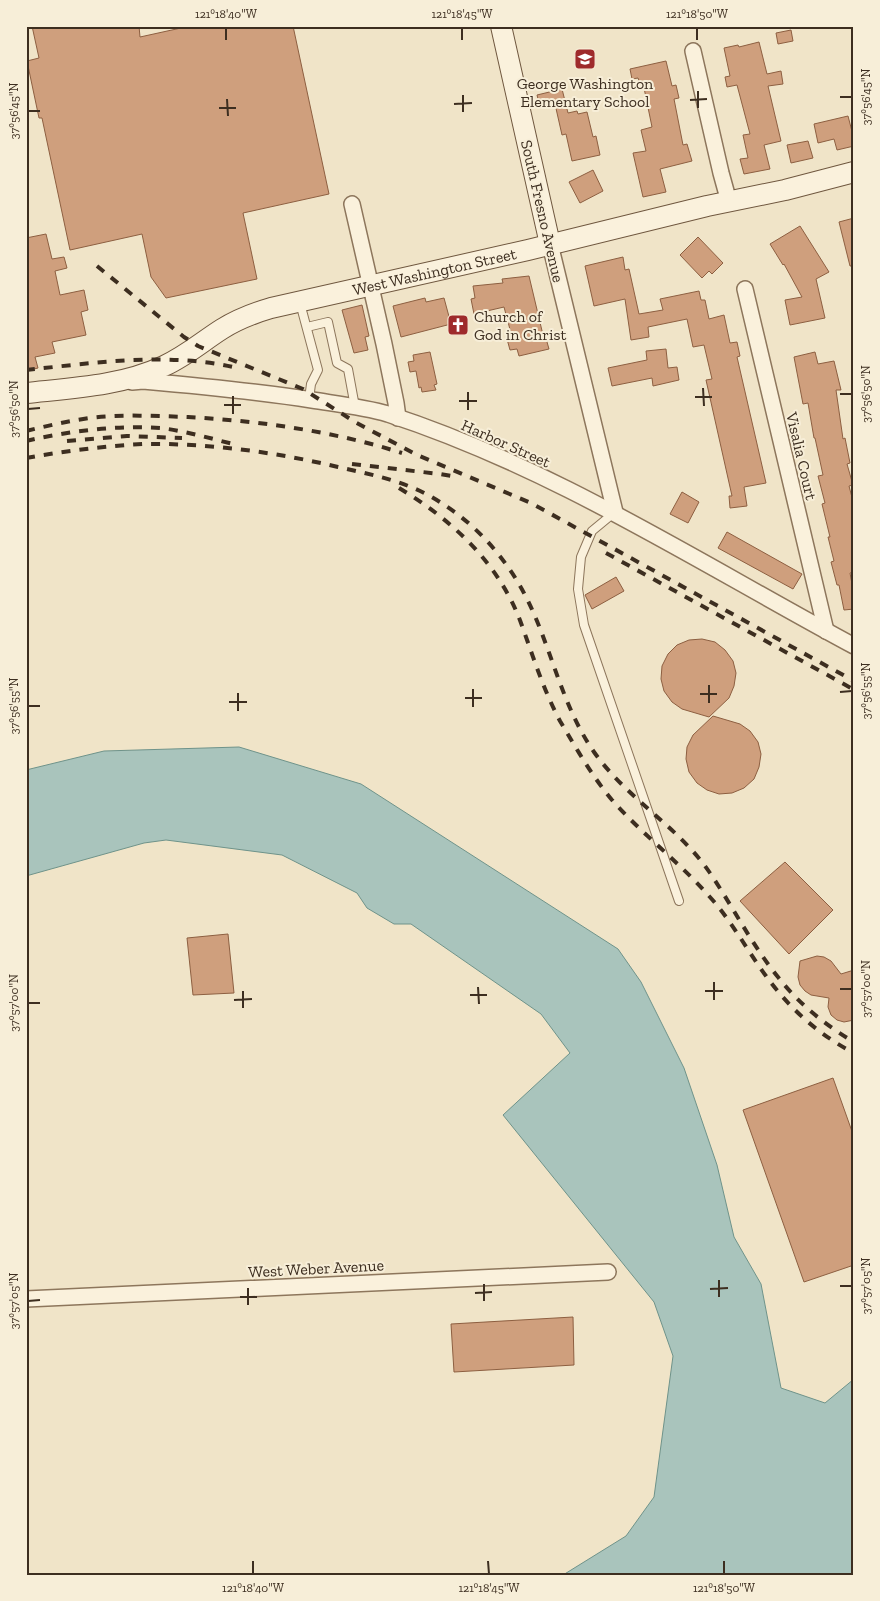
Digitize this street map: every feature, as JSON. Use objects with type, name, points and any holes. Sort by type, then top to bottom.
[{"type":"street","name":"South Fresno Avenue","points":[[501,26],[550,244],[615,512]]},
{"type":"street","points":[[693,51],[729,202]]},
{"type":"street","name":"West Washington Street","points":[[26,393],[108,383],[136,376],[163,366],[189,353],[244,317],[299,301],[785,190],[854,172]]},
{"type":"street","points":[[352,204],[398,418]]},
{"type":"street","name":"Visalia Court","points":[[745,289],[826,631]]},
{"type":"street","name":"Harbor Street","points":[[108,383],[144,381],[220,387],[355,407],[398,418],[454,438],[615,512],[854,646]]},
{"type":"street","name":"West Weber Avenue","points":[[26,1299],[608,1272]]},
{"type":"lane","points":[[299,301],[318,370],[311,384],[309,399]]},
{"type":"lane","points":[[307,327],[328,322],[337,363],[348,369],[355,407]]},
{"type":"lane","points":[[615,512],[592,530],[581,557],[578,589],[584,625],[679,901]]},
{"type":"water","points":[[239,747],[361,784],[618,949],[641,982],[684,1068],[717,1165],[734,1237],[761,1284],[781,1388],[825,1403],[854,1379],[854,1575],[563,1575],[626,1536],[654,1497],[673,1356],[654,1302],[503,1115],[570,1053],[541,1014],[411,924],[394,924],[367,908],[357,893],[282,855],[166,840],[144,843],[26,876],[26,770],[104,751]]},
{"type":"building","points":[[32,26],[139,26],[140,37],[190,26],[293,26],[329,194],[243,213],[257,279],[166,298],[151,277],[142,234],[70,250],[42,118],[39,118],[27,61],[39,58]]},
{"type":"building","points":[[791,30],[793,41],[778,44],[776,33]]},
{"type":"building","points":[[759,42],[767,74],[781,71],[783,84],[768,86],[781,141],[764,145],[770,169],[744,174],[740,159],[748,158],[743,135],[750,134],[737,85],[727,87],[725,77],[730,76],[724,48],[738,45],[739,47]]},
{"type":"building","points":[[666,61],[672,86],[676,85],[679,98],[674,99],[683,145],[687,144],[692,161],[660,169],[666,192],[643,197],[633,153],[646,151],[641,130],[652,127],[643,83],[640,83],[638,78],[632,79],[630,69]]},
{"type":"building","points":[[562,89],[568,113],[577,111],[578,114],[587,112],[593,137],[596,136],[600,155],[572,161],[566,134],[562,135],[555,104],[540,107],[537,95]]},
{"type":"building","points":[[848,116],[854,146],[837,150],[834,139],[818,143],[814,124]]},
{"type":"building","points":[[808,141],[813,158],[791,163],[787,145]]},
{"type":"building","points":[[593,170],[603,191],[580,203],[569,182]]},
{"type":"building","points":[[854,218],[854,266],[850,266],[839,222]]},
{"type":"building","points":[[800,226],[829,272],[816,279],[825,318],[790,325],[785,300],[802,297],[784,264],[770,244]]},
{"type":"building","points":[[46,234],[52,259],[64,257],[67,268],[55,271],[60,295],[84,290],[88,310],[81,312],[86,335],[52,342],[55,353],[35,357],[38,368],[26,371],[26,238]]},
{"type":"building","points":[[698,237],[723,263],[712,274],[709,271],[702,278],[680,255]]},
{"type":"building","points":[[623,257],[625,270],[629,269],[639,314],[663,310],[660,299],[699,291],[701,300],[705,300],[709,319],[724,315],[730,343],[737,342],[740,356],[737,357],[766,483],[744,487],[747,506],[730,508],[729,496],[732,496],[706,380],[712,379],[704,345],[693,347],[687,319],[648,327],[649,337],[631,340],[625,299],[594,306],[585,266]]},
{"type":"building","points":[[529,276],[543,335],[545,335],[549,349],[519,356],[517,349],[510,350],[507,339],[512,337],[504,307],[474,314],[471,299],[475,298],[473,286],[503,283],[502,279]]},
{"type":"building","points":[[425,298],[426,302],[444,298],[451,324],[401,337],[393,306]]},
{"type":"building","points":[[362,305],[369,336],[365,337],[368,350],[354,353],[342,310]]},
{"type":"building","points":[[666,349],[668,368],[677,367],[679,380],[653,386],[652,378],[612,386],[608,368],[647,360],[646,351]]},
{"type":"building","points":[[430,352],[437,384],[434,385],[436,390],[422,392],[421,387],[419,388],[416,371],[410,372],[408,362],[414,361],[413,355]]},
{"type":"building","points":[[815,352],[818,364],[834,361],[841,390],[836,390],[843,439],[845,438],[850,463],[847,464],[853,485],[849,486],[854,505],[854,572],[850,573],[854,595],[854,609],[844,610],[839,585],[837,585],[831,562],[834,561],[822,504],[825,503],[818,476],[823,475],[808,403],[803,404],[794,357]]},
{"type":"building","points":[[682,492],[699,502],[688,523],[670,514]]},
{"type":"building","points":[[727,532],[802,574],[793,589],[718,548]]},
{"type":"building","points":[[616,577],[624,591],[592,609],[585,595]]},
{"type":"building","points":[[702,639],[715,642],[725,650],[733,661],[736,673],[734,686],[729,698],[709,717],[682,709],[672,702],[664,691],[661,679],[662,666],[668,654],[677,645],[689,640]]},
{"type":"building","points":[[713,716],[740,724],[750,731],[758,742],[761,754],[759,767],[754,779],[744,788],[732,793],[719,794],[707,790],[697,783],[689,772],[686,759],[687,747],[693,735]]},
{"type":"building","points":[[785,862],[833,910],[789,954],[740,901]]},
{"type":"building","points":[[228,934],[234,993],[193,995],[187,938]]},
{"type":"building","points":[[817,956],[831,961],[841,974],[854,970],[854,1020],[844,1022],[837,1020],[831,1015],[828,1007],[829,998],[811,995],[800,985],[798,977],[800,961]]},
{"type":"building","points":[[833,1078],[854,1137],[854,1265],[804,1282],[743,1110]]},
{"type":"building","points":[[573,1317],[574,1365],[454,1372],[451,1324]]},
{"type":"railway","points":[[97,266],[184,337],[198,346],[303,389],[355,422],[417,455],[531,503],[854,681]]},
{"type":"railway","points":[[26,370],[130,360],[182,360],[233,367]]},
{"type":"railway","points":[[26,431],[90,418],[188,417],[296,428],[376,445],[402,453]]},
{"type":"railway","points":[[26,441],[59,434],[144,427],[179,431],[233,444]]},
{"type":"railway","points":[[67,441],[127,436],[182,438]]},
{"type":"railway","points":[[26,458],[85,449],[143,444],[241,449],[314,462],[384,478],[428,495],[452,510],[484,537],[510,570],[523,592],[534,614],[570,708],[594,752],[607,769],[683,841],[697,857],[710,873],[769,965],[794,996],[813,1013],[854,1042]]},
{"type":"railway","points":[[352,464],[457,477]]},
{"type":"railway","points":[[399,488],[455,529],[487,562],[500,581],[512,601],[543,685],[560,721],[591,772],[612,800],[717,905],[766,976],[795,1010],[829,1038],[854,1053]]},
{"type":"railway","points":[[606,553],[851,688]]},
{"type":"place","name":"George Washington Elementary School","points":[[585,59]]},
{"type":"place","name":"Church of God in Christ","points":[[458,325]]}]
